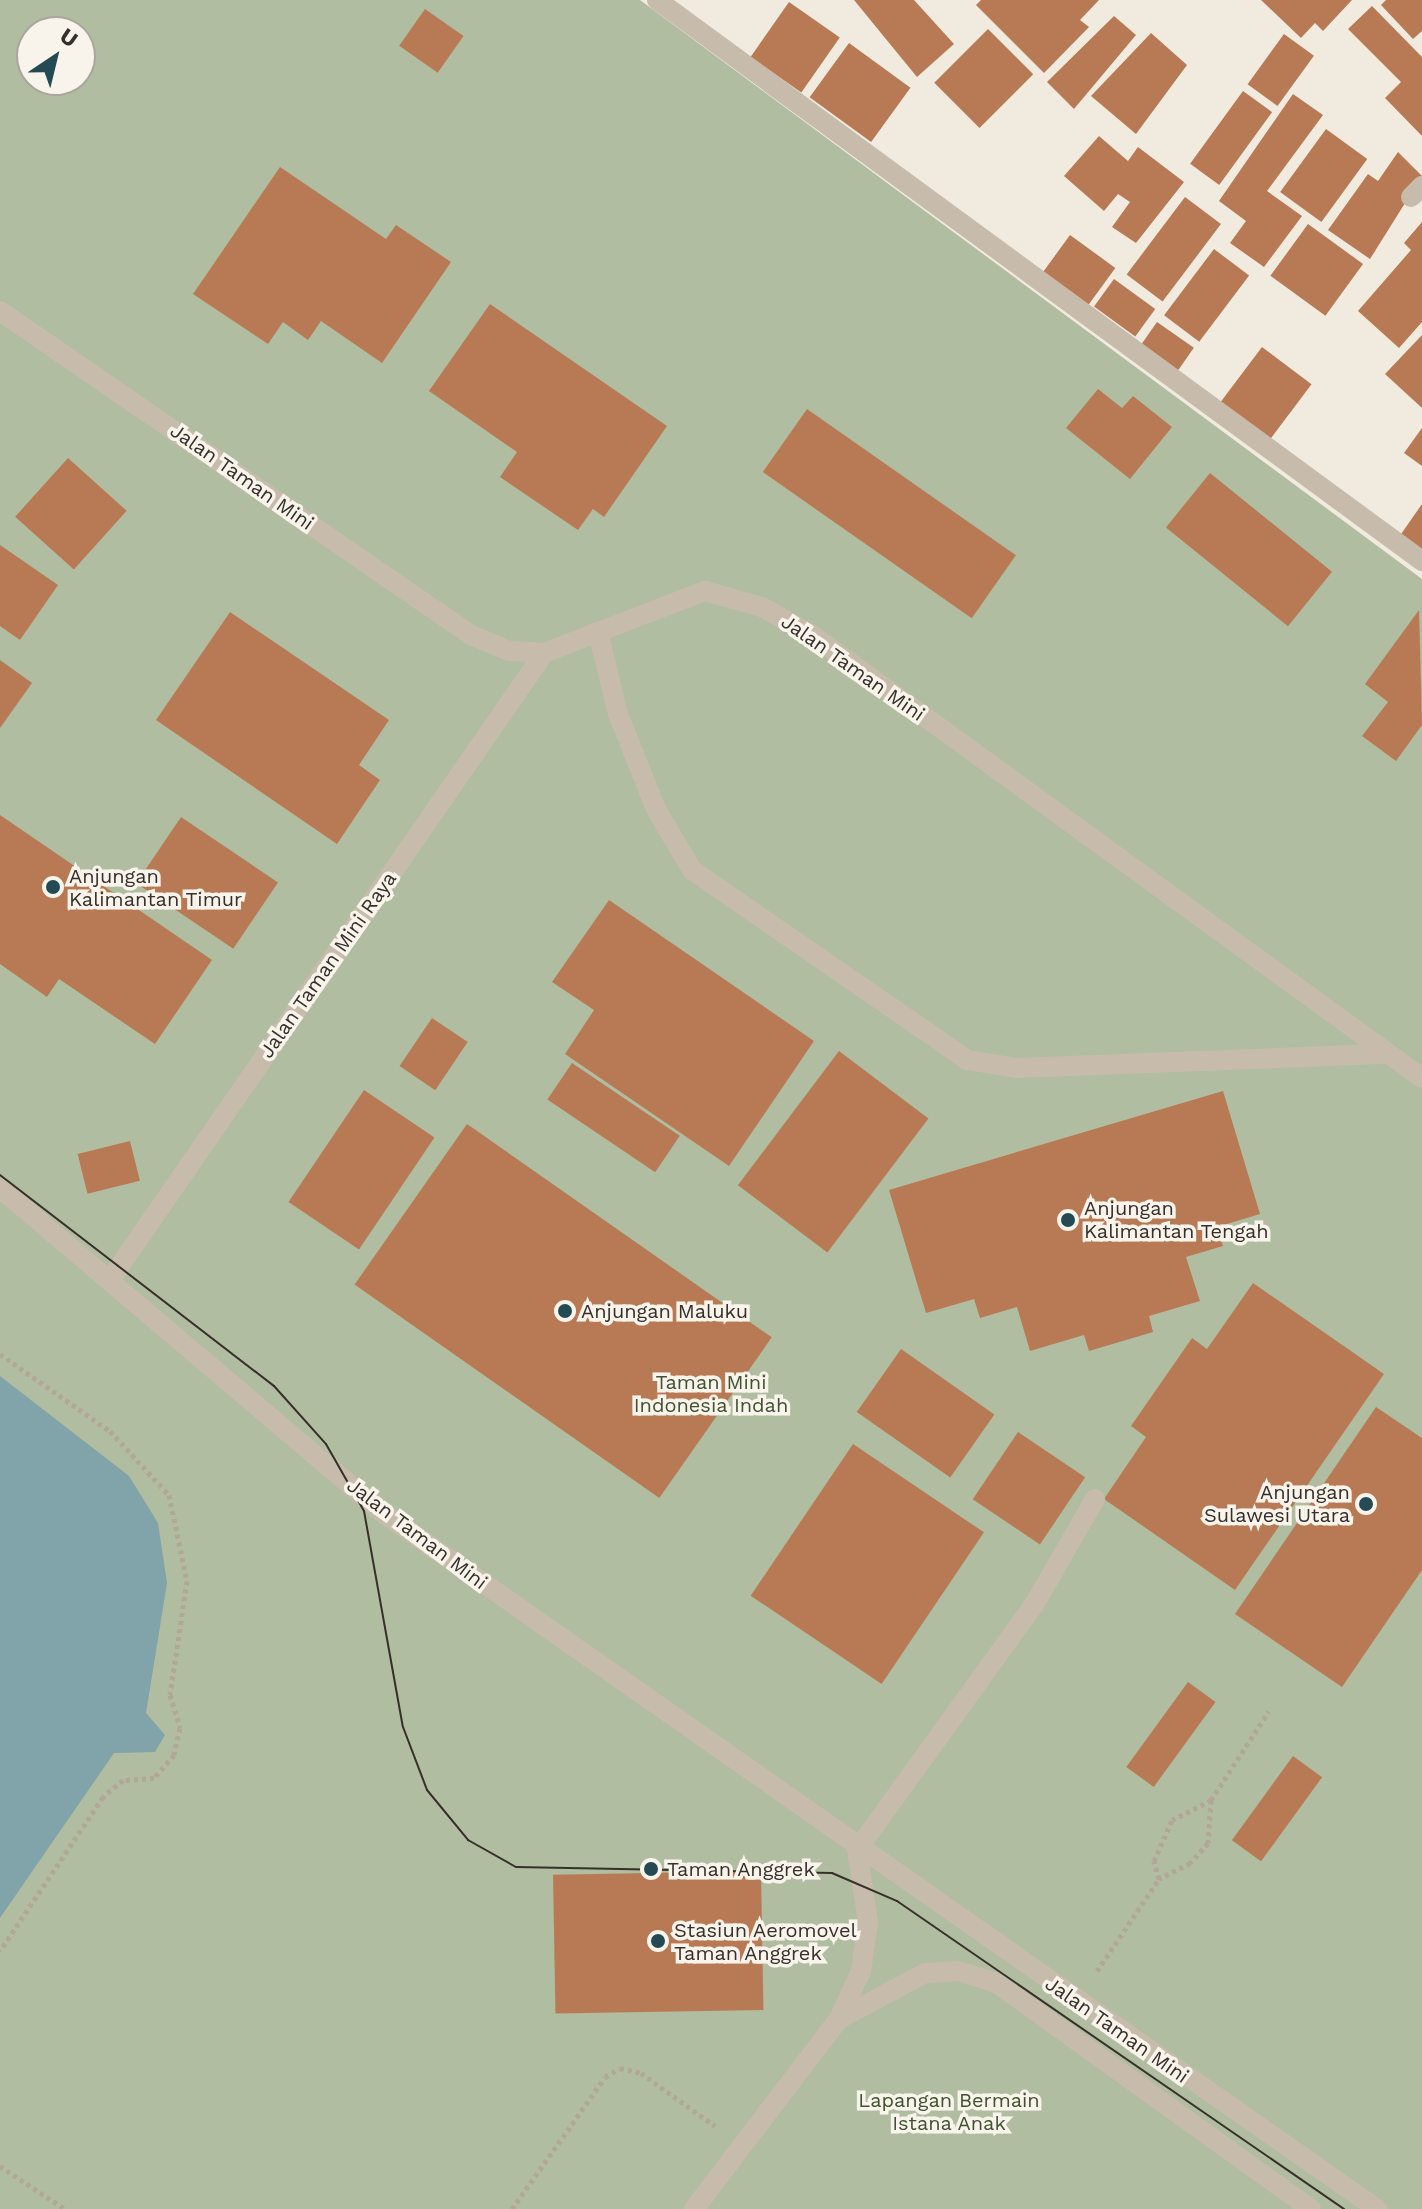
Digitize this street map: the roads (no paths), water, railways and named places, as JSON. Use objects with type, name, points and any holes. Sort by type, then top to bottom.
[{"type":"street","points":[[657,0],[1422,561]]},
{"type":"street","name":"Jalan Taman Mini","points":[[0,311],[471,635],[509,651],[544,653],[705,591],[762,607],[815,637],[1422,1078]]},
{"type":"street","points":[[598,632],[618,714],[656,809],[692,870],[967,1060],[1017,1068],[1386,1054]]},
{"type":"street","name":"Jalan Taman Mini Raya","points":[[112,1277],[544,653]]},
{"type":"street","name":"Jalan Taman Mini","points":[[0,1188],[112,1277],[382,1512],[857,1850],[1377,2209]]},
{"type":"street","points":[[857,1850],[1035,1603],[1095,1499]]},
{"type":"street","name":"Jalan Taman Mini","points":[[694,2209],[839,2019],[861,1971],[868,1922],[857,1850]]},
{"type":"street","name":"Jalan Taman Mini","points":[[839,2019],[925,1973],[958,1971],[995,1982],[1311,2209]]},
{"type":"water","points":[[0,1376],[129,1476],[158,1523],[167,1583],[146,1713],[165,1735],[155,1752],[114,1753],[0,1918]]},
{"type":"tram line","points":[[0,1175],[274,1386],[326,1444],[364,1511],[403,1727],[427,1790],[468,1840],[516,1867],[832,1873],[897,1901],[1344,2209]]},
{"type":"place","name":"Anjungan Kalimantan Timur","points":[[53,887]]},
{"type":"place","name":"Anjungan Kalimantan Tengah","points":[[1068,1220]]},
{"type":"place","name":"Anjungan Maluku","points":[[565,1311]]},
{"type":"place","name":"Anjungan Sulawesi Utara","points":[[1366,1504]]},
{"type":"place","name":"Taman Anggrek","points":[[651,1869]]},
{"type":"place","name":"Stasiun Aeromovel Taman Anggrek","points":[[658,1941]]},
{"type":"park label","name":"Taman Mini Indonesia Indah","points":[[711,1394]]},
{"type":"park label","name":"Lapangan Bermain Istana Anak","points":[[949,2112]]}]
